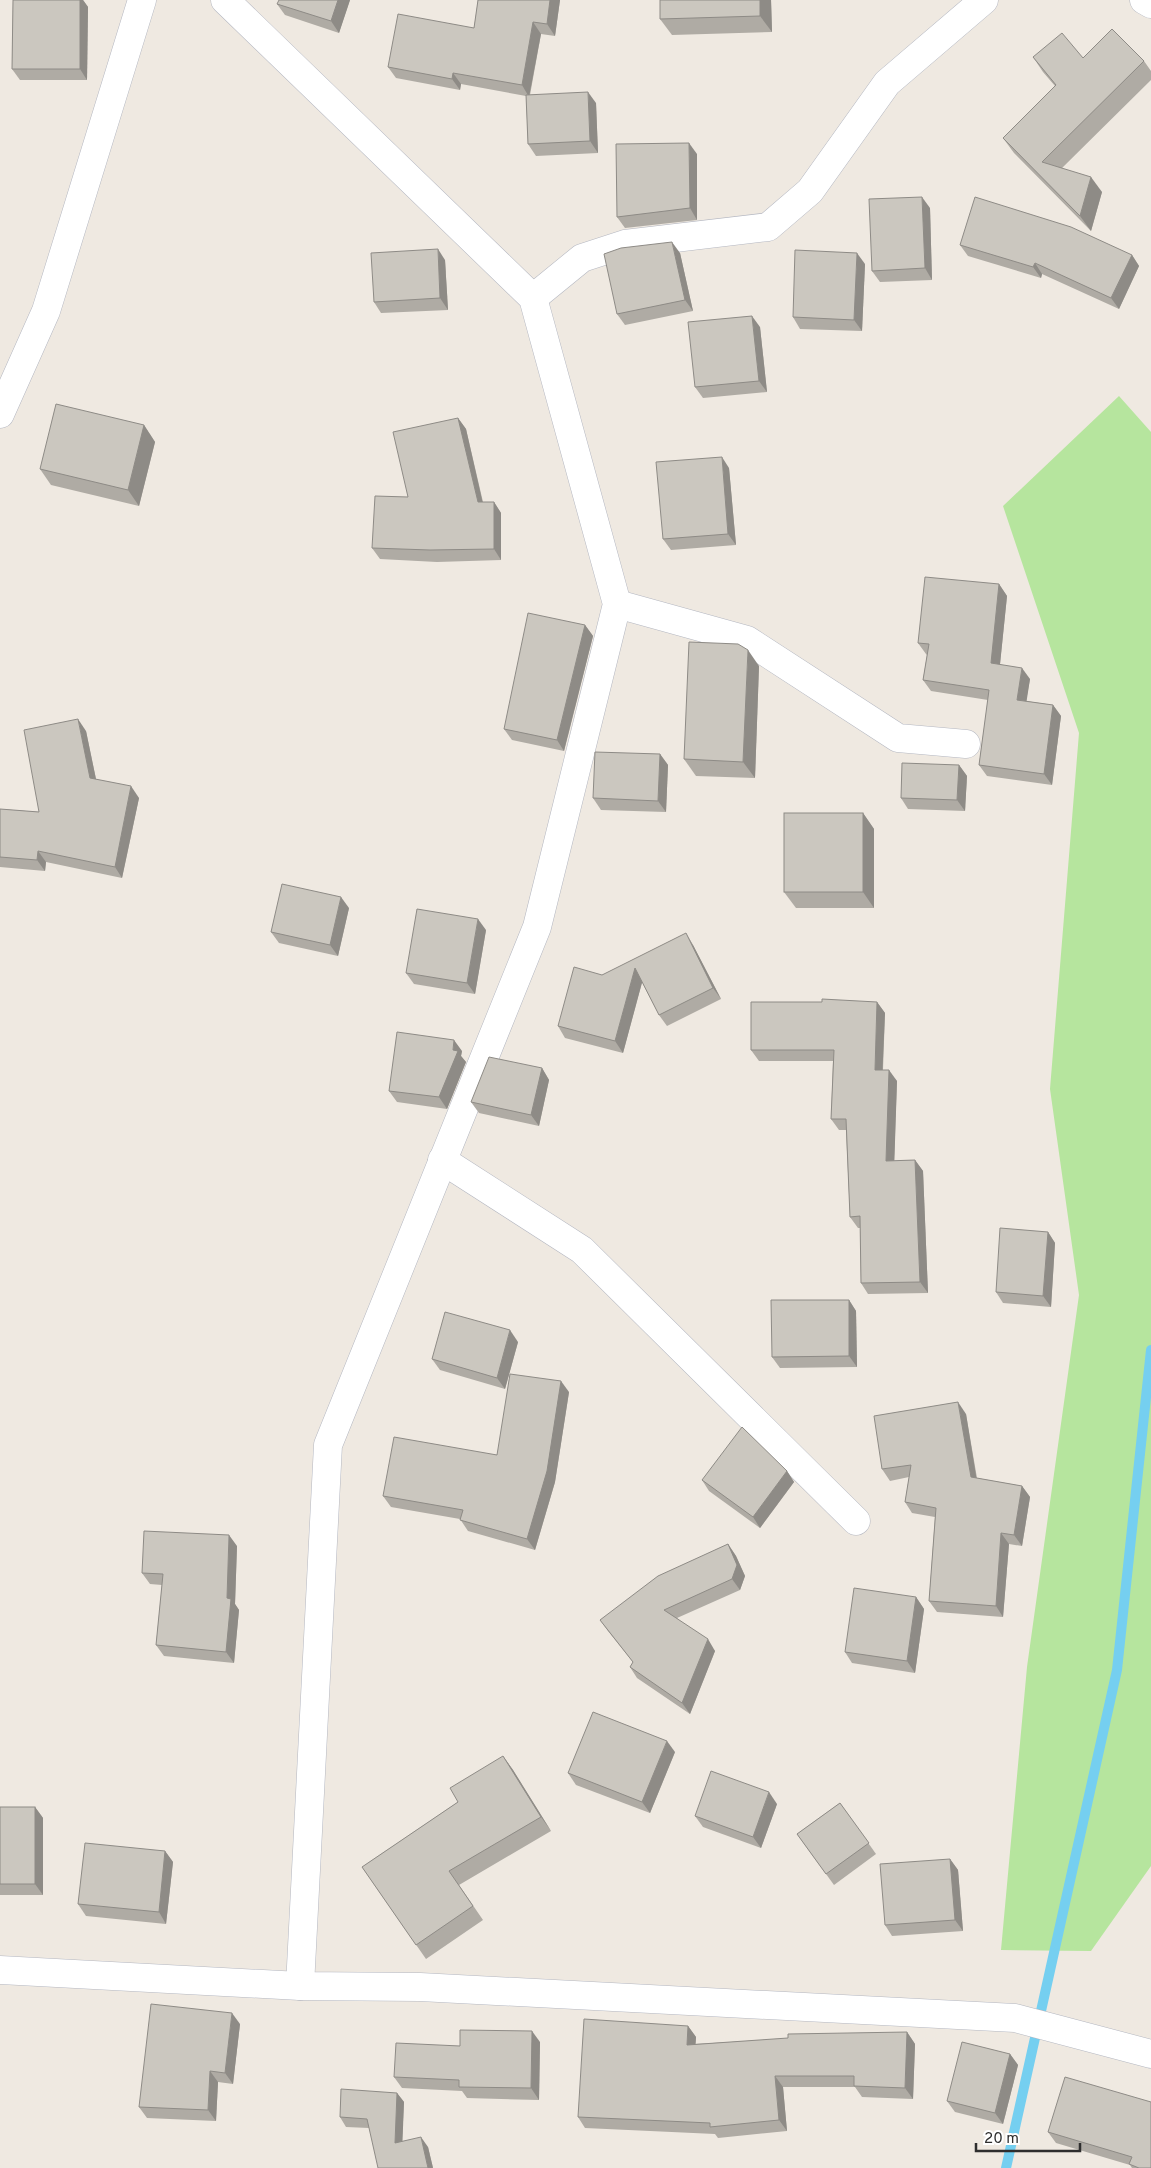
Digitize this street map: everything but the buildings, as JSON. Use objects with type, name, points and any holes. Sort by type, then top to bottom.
[{"type":"street","points":[[0,414],[46,311],[142,0]]},
{"type":"street","points":[[225,0],[533,298],[617,604],[537,927],[328,1445],[300,1986]]},
{"type":"street","points":[[533,298],[582,258],[625,244],[768,227],[810,191],[887,83],[984,0]]},
{"type":"street","points":[[1144,0],[1151,4]]},
{"type":"street","points":[[617,604],[747,640],[898,738],[966,744]]},
{"type":"street","points":[[442,1160],[582,1250],[856,1521]]},
{"type":"street","points":[[0,1970],[300,1986],[420,1987],[1015,2018],[1151,2054]]},
{"type":"green space","points":[[1119,396],[1151,432],[1151,1866],[1091,1951],[1001,1950],[1027,1667],[1079,1295],[1050,1089],[1079,733],[1003,506]]},
{"type":"waterway","points":[[1006,2168],[1117,1670],[1151,1350]]}]
